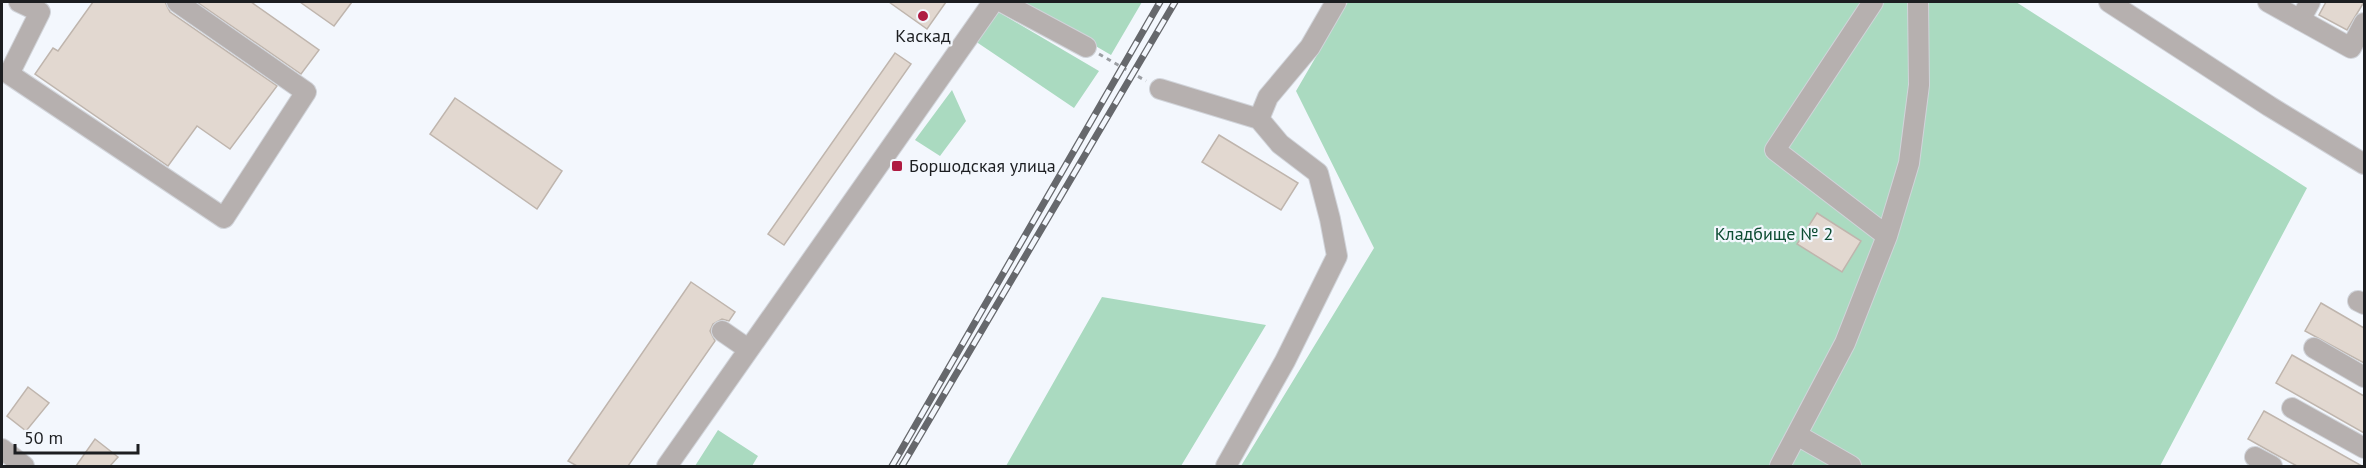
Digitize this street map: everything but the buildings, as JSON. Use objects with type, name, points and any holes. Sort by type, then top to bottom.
[{"type":"street","points":[[19,2],[46,7],[9,74],[224,218],[306,92],[177,2]]},
{"type":"street","points":[[667,466],[993,2]]},
{"type":"street","points":[[1002,2],[1086,47]]},
{"type":"street","points":[[1259,119],[1268,97],[1310,47],[1336,2]]},
{"type":"street","points":[[1873,2],[1775,150],[1887,236]]},
{"type":"street","points":[[1780,466],[1845,344],[1887,236],[1911,152],[1919,85],[1918,2]]},
{"type":"street","points":[[2109,2],[2269,106],[2364,164]]},
{"type":"street","points":[[2268,2],[2351,48],[2364,22]]},
{"type":"street","points":[[2300,20],[2310,2]]},
{"type":"street","points":[[1160,89],[1259,119],[1280,144],[1318,173],[1330,219],[1336,256],[1286,361],[1226,466]]},
{"type":"street","points":[[722,331],[748,349]]},
{"type":"street","points":[[2314,348],[2364,377]]},
{"type":"street","points":[[2292,408],[2364,448]]},
{"type":"street","points":[[1797,435],[1851,466]]},
{"type":"street","points":[[2,449],[24,466]]},
{"type":"street","points":[[2255,457],[2272,466]]},
{"type":"path","points":[[1086,47],[1160,89]]},
{"type":"green space","points":[[1020,2],[1142,2],[1111,55]]},
{"type":"green space","name":"Кладбище № 2","points":[[1348,2],[2016,2],[2307,188],[2160,466],[1241,466],[1374,248],[1296,91]]},
{"type":"green space","points":[[995,10],[1099,71],[1074,108],[975,41]]},
{"type":"green space","points":[[952,90],[966,121],[940,156],[915,140]]},
{"type":"green space","points":[[1102,297],[1266,325],[1181,466],[1006,466]]},
{"type":"green space","points":[[718,430],[758,456],[752,466],[695,466]]},
{"type":"railway","points":[[892,466],[1160,2]]},
{"type":"railway","points":[[902,466],[1175,2]]},
{"type":"place","name":"Каскад","points":[[923,16]]},
{"type":"place","name":"Боршодская улица","points":[[897,166]]}]
